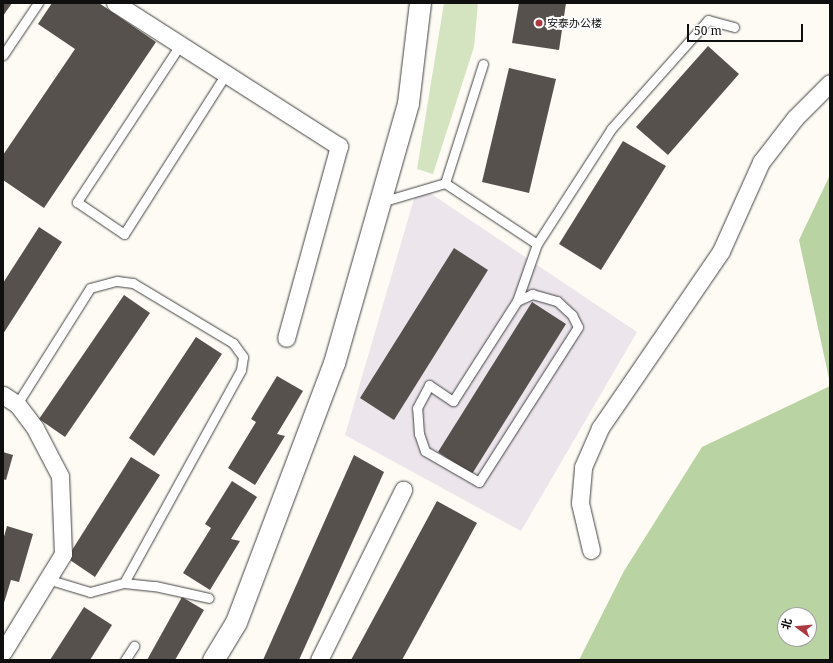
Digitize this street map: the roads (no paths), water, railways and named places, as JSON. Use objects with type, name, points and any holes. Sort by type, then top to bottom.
[{"type":"street","points":[[115,3],[339,146],[286,338]]},
{"type":"street","points":[[213,660],[236,622],[334,363],[408,103],[420,3]]},
{"type":"street","points":[[591,550],[580,502],[583,467],[600,428],[721,251],[761,162],[795,118],[830,83]]},
{"type":"street","points":[[3,395],[18,404],[35,428],[60,476],[63,554],[3,652]]},
{"type":"street","points":[[320,660],[403,490]]},
{"type":"lane","points":[[3,55],[38,3]]},
{"type":"lane","points":[[517,301],[532,294],[557,301],[572,314],[578,327],[479,482],[425,451],[419,434],[417,408],[429,385],[453,401],[517,301],[537,244],[611,130],[708,20],[734,27]]},
{"type":"lane","points":[[180,44],[77,202],[124,234],[226,74]]},
{"type":"lane","points":[[445,183],[483,64]]},
{"type":"lane","points":[[380,202],[445,183],[537,244]]},
{"type":"lane","points":[[18,404],[90,288],[117,281],[133,283],[234,344],[243,357],[242,370],[124,583]]},
{"type":"lane","points":[[48,579],[90,592],[124,583],[155,586],[209,598]]},
{"type":"lane","points":[[126,660],[134,646]]},
{"type":"place","name":"安泰办公楼","points":[[539,23]]}]
